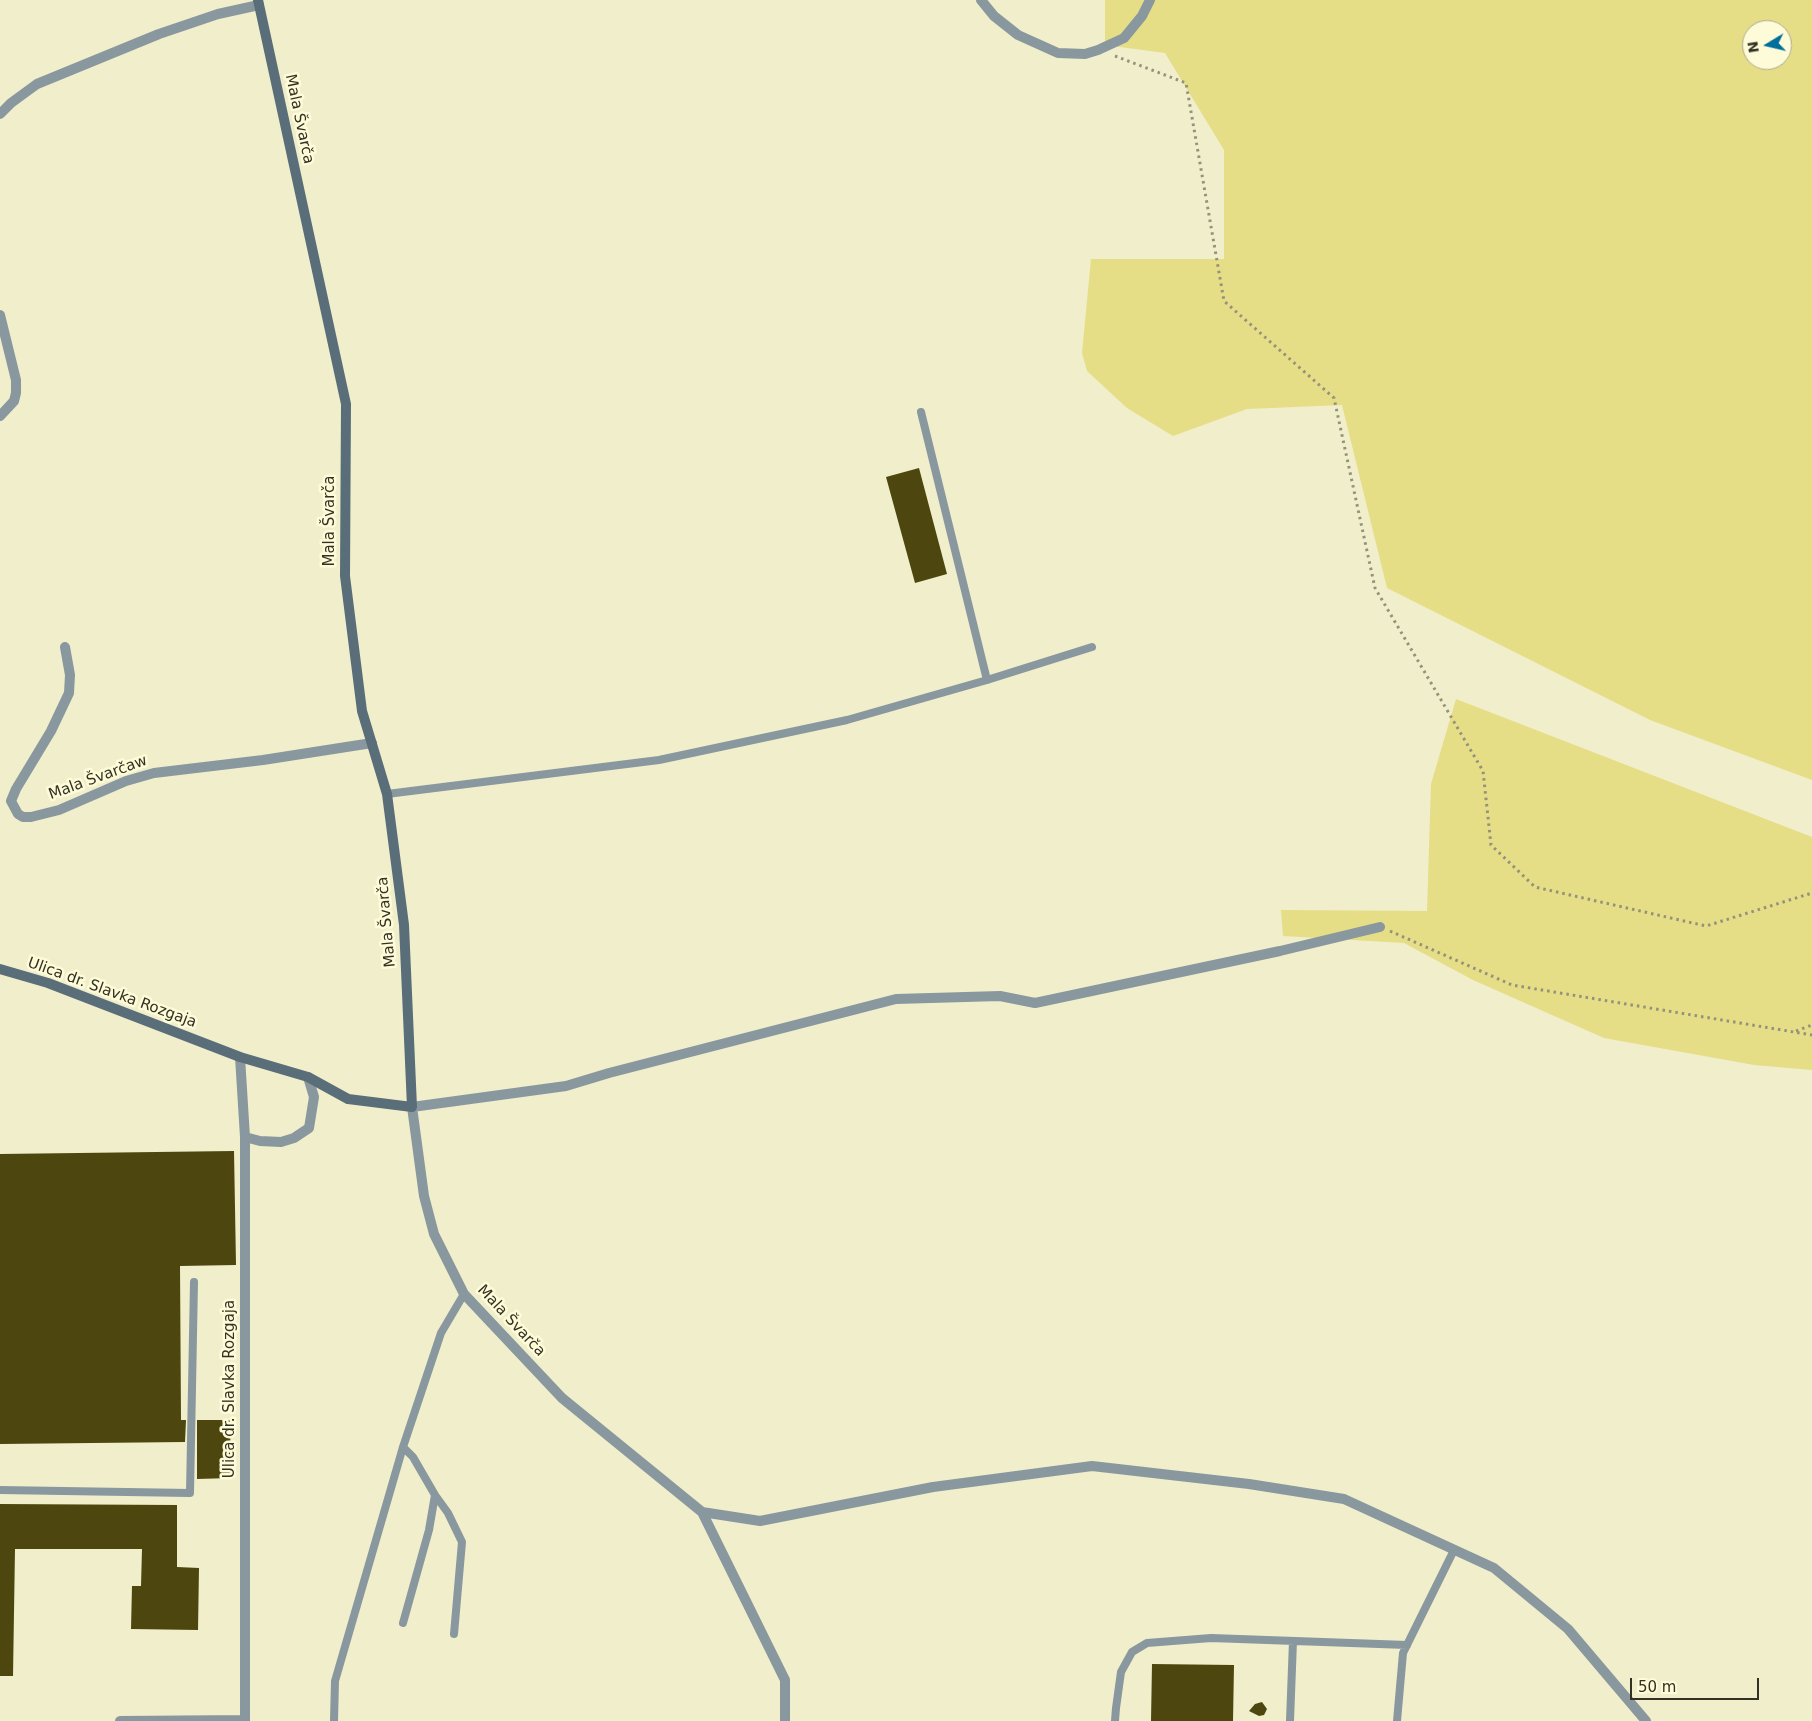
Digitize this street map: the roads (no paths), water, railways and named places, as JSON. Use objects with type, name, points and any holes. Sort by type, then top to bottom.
[{"type":"street","points":[[981,0],[994,16],[1018,35],[1058,53],[1085,54],[1124,38],[1142,16],[1150,0]]},
{"type":"street","points":[[0,114],[11,103],[37,84],[167,31],[258,3]]},
{"type":"street","name":"Mala Švarča","points":[[258,3],[346,404],[345,576],[362,711],[387,794],[404,924],[412,1107],[424,1196],[434,1234],[464,1294],[562,1398],[702,1512],[785,1680],[785,1721]]},
{"type":"street","points":[[0,315],[16,380],[14,402],[0,416]]},
{"type":"street","name":"Mala Švarčaw","points":[[65,647],[70,675],[69,693],[51,732],[16,788],[11,801],[18,814],[23,817],[31,817],[59,810],[126,781],[154,773],[263,760],[372,743]]},
{"type":"street","points":[[412,1107],[566,1086],[609,1073],[896,999],[1000,996],[1036,1003],[1280,951],[1380,927]]},
{"type":"street","name":"Ulica dr. Slavka Rozgaja","points":[[0,969],[48,983],[240,1056],[308,1077],[348,1100],[412,1107]]},
{"type":"street","name":"Ulica dr. Slavka Rozgaja","points":[[240,1056],[245,1137],[245,1720]]},
{"type":"street","points":[[245,1137],[260,1141],[281,1142],[294,1138],[309,1128],[314,1097],[308,1077]]},
{"type":"street","points":[[702,1512],[760,1520],[933,1487],[1092,1466],[1249,1484],[1344,1499],[1494,1568],[1568,1629],[1646,1721]]},
{"type":"street","points":[[120,1721],[245,1720]]},
{"type":"lane","points":[[921,412],[987,680]]},
{"type":"lane","points":[[387,794],[659,760],[847,720],[987,680],[1092,647]]},
{"type":"lane","points":[[0,1490],[190,1493],[194,1282]]},
{"type":"lane","points":[[334,1721],[335,1681],[403,1447],[441,1333],[464,1294]]},
{"type":"lane","points":[[403,1447],[413,1458],[434,1495],[448,1513],[462,1542],[454,1634]]},
{"type":"lane","points":[[403,1623],[429,1530],[434,1495]]},
{"type":"lane","points":[[1397,1721],[1403,1653],[1454,1550]]},
{"type":"lane","points":[[1115,1721],[1122,1672],[1132,1652],[1147,1643],[1211,1638],[1407,1645]]},
{"type":"lane","points":[[1290,1721],[1293,1641]]}]
